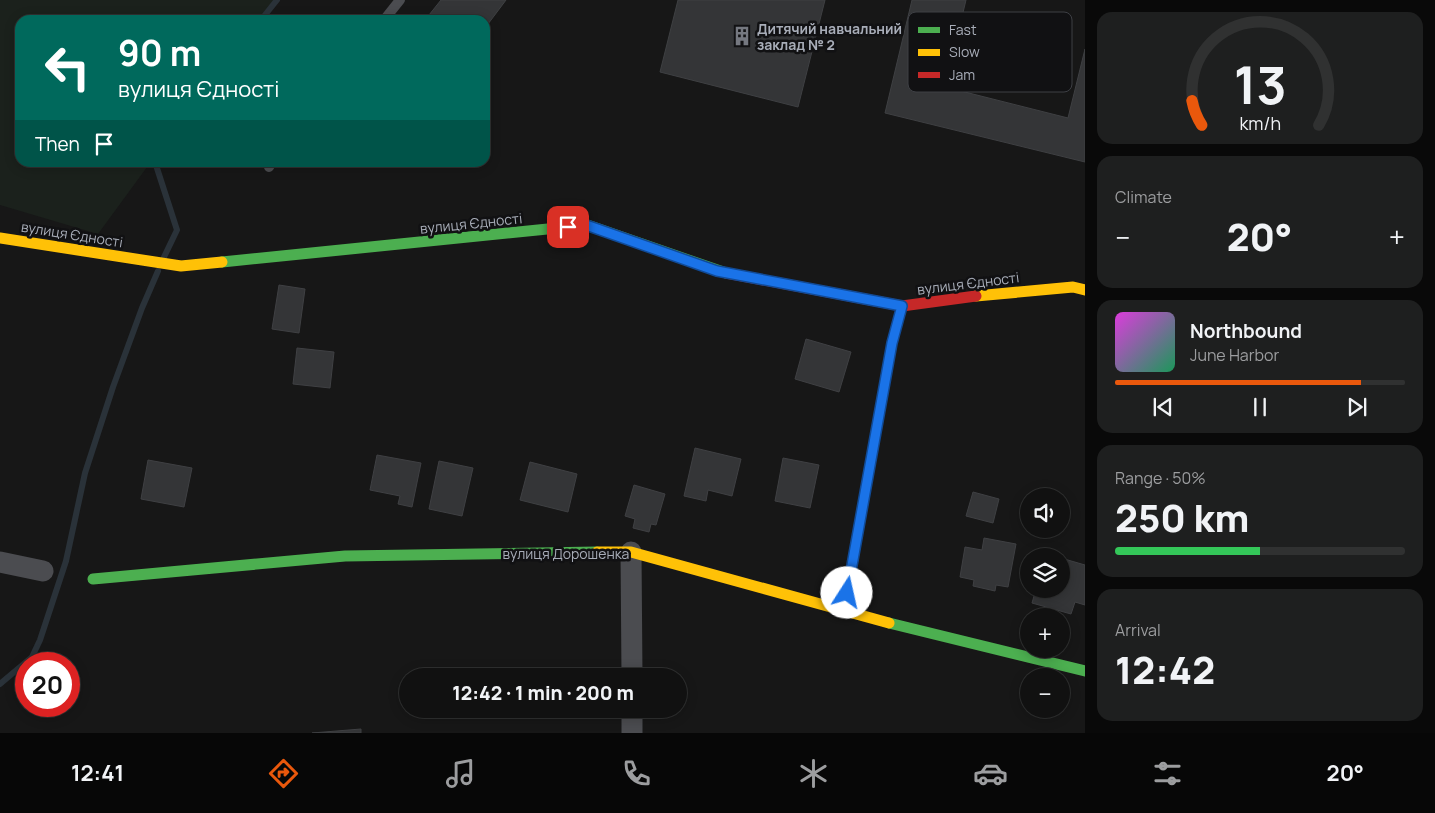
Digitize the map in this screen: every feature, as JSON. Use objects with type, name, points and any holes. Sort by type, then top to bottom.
[{"type":"street","name":"вулиця Єдності","points":[[0,238],[181,266],[586,225],[717,271],[902,306],[964,297],[1073,287],[1085,290]]},
{"type":"street","name":"вулиця Дорошенка","points":[[93,579],[345,556],[631,552],[844,612],[1085,671]]},
{"type":"street","points":[[631,552],[632,668]]},
{"type":"street","points":[[0,562],[43,571]]},
{"type":"street","points":[[632,718],[632,733]]},
{"type":"lane","points":[[388,15],[400,0]]},
{"type":"lane","points":[[844,612],[892,343],[902,306]]},
{"type":"shaded area","points":[[0,0],[277,0],[265,15],[15,15],[15,167],[147,167],[98,234],[0,205]]},
{"type":"building","points":[[441,0],[506,0],[490,21],[490,15],[429,15]]},
{"type":"building","name":"Дитячий навчальний заклад № 2","points":[[678,0],[825,0],[798,107],[660,72]]},
{"type":"building","points":[[912,0],[966,0],[963,12],[909,12]]},
{"type":"building","points":[[908,17],[908,92],[965,92],[1068,118],[1085,49],[1085,162],[885,113]]},
{"type":"building","points":[[279,285],[305,289],[299,333],[272,329]]},
{"type":"building","points":[[806,339],[851,352],[839,392],[795,379]]},
{"type":"building","points":[[297,348],[334,352],[330,388],[293,384]]},
{"type":"building","points":[[695,448],[741,459],[732,496],[708,490],[706,501],[684,496]]},
{"type":"building","points":[[377,455],[421,463],[412,507],[398,504],[400,496],[370,490]]},
{"type":"building","points":[[783,458],[819,465],[810,508],[775,501]]},
{"type":"building","points":[[148,460],[192,468],[184,507],[141,499]]},
{"type":"building","points":[[439,461],[473,468],[462,516],[429,509]]},
{"type":"building","points":[[530,462],[577,474],[568,512],[520,500]]},
{"type":"building","points":[[634,485],[665,494],[656,525],[651,524],[649,532],[633,528],[635,519],[625,516]]},
{"type":"building","points":[[973,492],[999,499],[993,523],[966,516]]},
{"type":"building","points":[[984,538],[1016,544],[1008,587],[996,585],[995,591],[973,586],[974,580],[960,577],[965,547],[982,550]]},
{"type":"building","points":[[1070,561],[1085,565],[1085,605],[1075,602],[1071,614],[1070,608],[1050,608],[1032,603],[1033,598],[1070,598]]},
{"type":"building","points":[[361,729],[361,733],[312,733]]},
{"type":"waterway","points":[[265,15],[277,0]]},
{"type":"waterway","points":[[157,167],[177,230],[164,257]]},
{"type":"waterway","points":[[0,684],[32,657],[40,640],[66,561],[85,473],[113,387],[142,308],[158,271]]},
{"type":"traffic: fast","points":[[222,262],[587,225],[726,273]]},
{"type":"traffic: fast","points":[[93,579],[345,556],[597,552]]},
{"type":"traffic: fast","points":[[889,623],[1085,671]]},
{"type":"traffic: slow","points":[[0,238],[181,266],[222,262]]},
{"type":"traffic: slow","points":[[976,296],[1073,287],[1085,290]]},
{"type":"traffic: slow","points":[[597,552],[631,552],[889,623]]},
{"type":"traffic: jam","points":[[726,273],[902,306],[976,296]]},
{"type":"place","name":"Дитячий навчальний заклад № 2","points":[[742,36]]},
{"type":"route","points":[[568,227],[586,225],[717,271],[902,306],[892,343],[847,593]]}]
